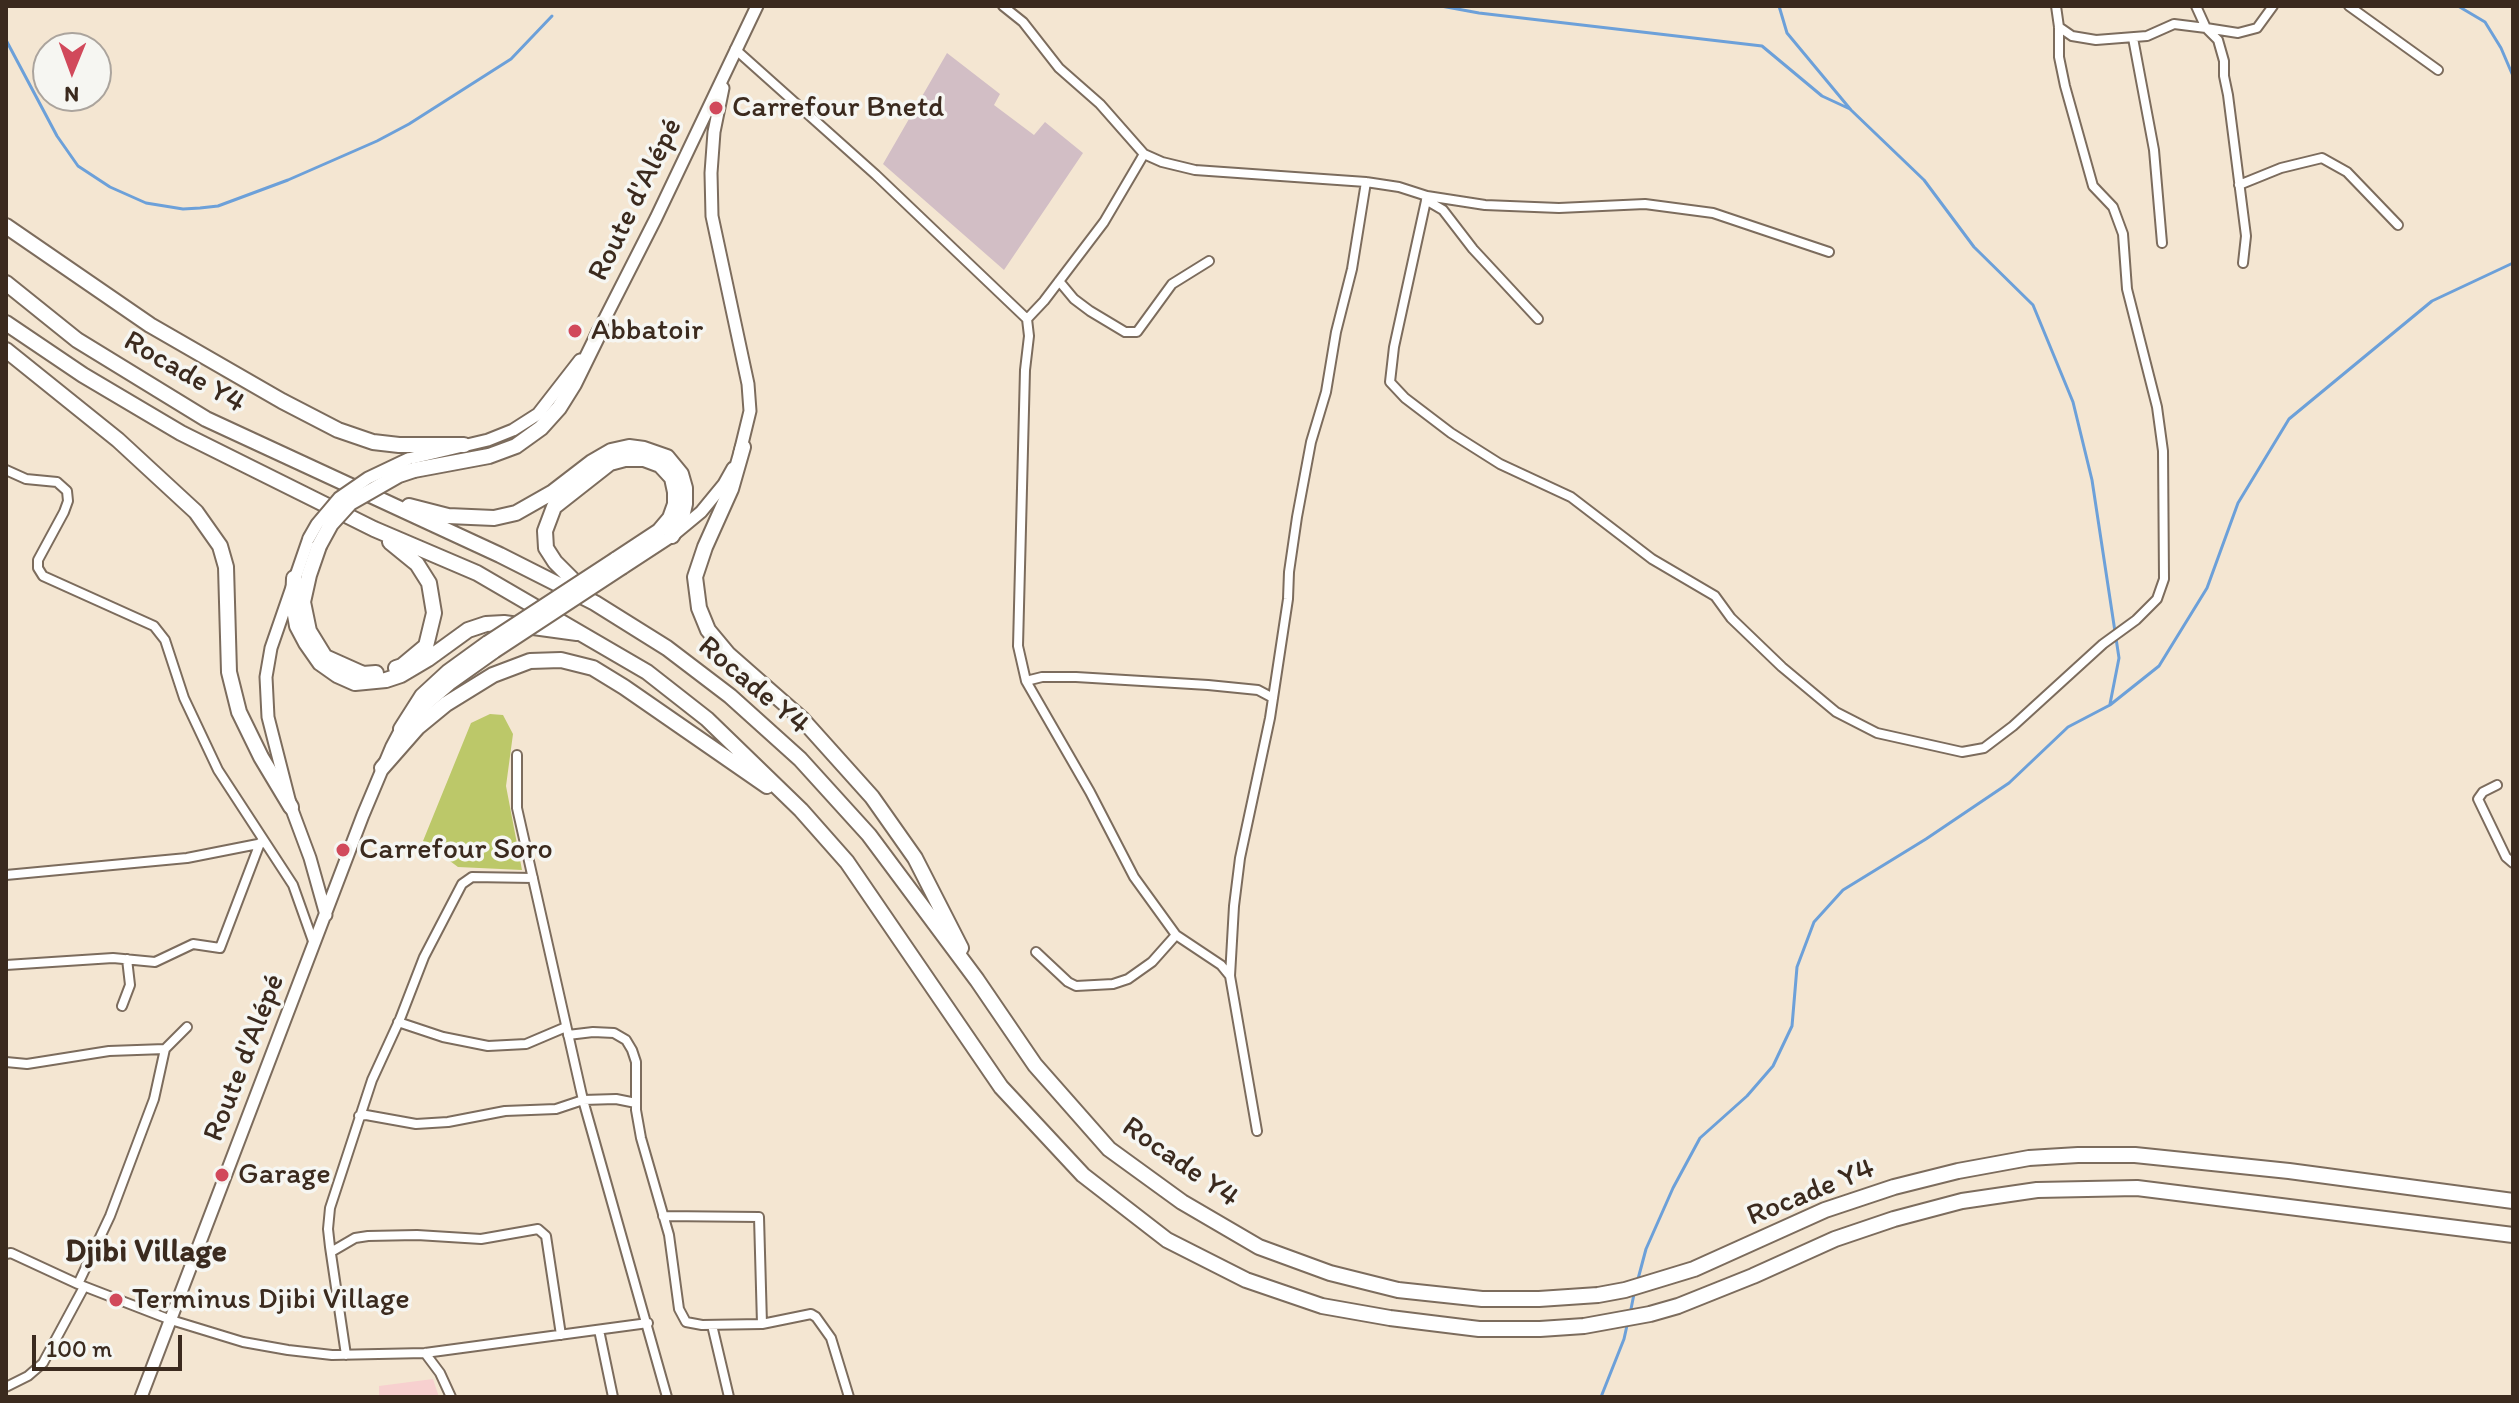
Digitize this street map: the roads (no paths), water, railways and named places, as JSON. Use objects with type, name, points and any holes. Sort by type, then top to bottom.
[{"type":"highway","points":[[6,226],[150,325],[338,430],[373,442],[464,445]]},
{"type":"highway","name":"Rocade Y4","points":[[6,283],[77,340],[206,419],[500,555],[595,603],[667,648],[730,696],[800,759],[869,835],[977,980],[1035,1065],[1109,1149],[1182,1202],[1259,1247],[1330,1273],[1398,1290],[1482,1299],[1598,1295],[1694,1269],[1825,1210],[1894,1187],[2029,1158],[2135,1155],[2289,1171],[2513,1201]]},
{"type":"highway","name":"Rocade Y4","points":[[6,323],[83,375],[181,433],[374,529],[477,573],[647,672],[707,719],[801,810],[847,862],[1001,1087],[1083,1175],[1167,1240],[1246,1280],[1322,1306],[1390,1318],[1479,1329],[1584,1326],[1678,1306],[1835,1239],[1894,1219],[1962,1201],[2037,1190],[2137,1188],[2513,1235]]},
{"type":"highway","points":[[374,529],[417,564],[429,583],[434,613],[426,646],[402,666],[363,674],[325,657],[309,631],[303,602],[314,542],[350,503],[399,475],[411,464],[489,456],[516,446],[541,428],[559,408],[574,384],[600,331]]},
{"type":"highway","points":[[6,350],[118,440],[196,512],[220,546],[226,567],[229,672],[239,712],[291,807]]},
{"type":"highway","points":[[378,499],[448,516],[494,518],[516,513],[553,492],[592,462],[611,451],[629,447],[667,457],[681,474],[685,504],[672,536]]},
{"type":"highway","points":[[743,447],[731,489],[695,577],[699,608],[708,630],[728,654],[802,719],[872,797],[915,858],[977,980]]},
{"type":"highway","points":[[401,729],[422,696],[448,672],[492,648],[619,564],[659,531],[670,518],[675,504],[672,478],[660,465],[644,459],[610,463],[554,507],[548,518],[546,548],[555,562],[595,603]]},
{"type":"highway","points":[[294,578],[293,604],[297,626],[306,643],[320,663],[355,683],[401,675],[468,630],[486,624],[504,623],[583,634]]},
{"type":"highway","points":[[382,768],[418,727],[446,704],[493,675],[530,661],[561,660],[593,668],[624,687],[801,810]]},
{"type":"main road","name":"Route d'Alépé","points":[[411,464],[513,430],[538,414],[568,378],[600,331],[757,6]]},
{"type":"main road","name":"Route d'Alépé","points":[[619,564],[672,536],[701,512],[724,484],[743,447],[750,411],[748,384],[712,216],[711,173],[721,93],[735,49]]},
{"type":"main road","points":[[314,542],[294,578],[271,648],[266,677],[268,717],[291,807],[310,858],[326,916]]},
{"type":"main road","name":"Route d'Alépé","points":[[141,1397],[382,768],[401,729]]},
{"type":"street","points":[[1003,6],[1023,22],[1059,68],[1100,104],[1144,154],[1195,170],[1366,182],[1399,187],[1426,198],[1443,210],[1473,249],[1538,319]]},
{"type":"street","points":[[1426,198],[1394,347],[1390,382],[1405,398],[1451,433],[1500,464],[1571,497],[1652,559],[1715,596],[1731,618],[1782,667],[1836,712],[1877,733],[1962,752],[1984,748],[2013,726],[2093,653],[2136,620],[2157,599],[2164,579],[2163,451],[2157,407],[2127,289],[2123,234],[2113,207],[2093,186],[2059,57],[2056,6]]},
{"type":"street","points":[[2196,6],[2206,28],[2218,40],[2224,61],[2246,236],[2243,263]]},
{"type":"street","points":[[2059,27],[2072,36],[2096,40],[2147,36],[2174,24],[2238,33],[2257,28],[2273,6]]},
{"type":"street","points":[[2349,6],[2438,70]]},
{"type":"street","points":[[2133,38],[2154,150],[2162,243]]},
{"type":"street","points":[[735,49],[876,175],[1027,319],[1029,336],[1024,385],[1018,646],[1026,681],[1090,792],[1134,877],[1176,935],[1221,965],[1230,976]]},
{"type":"street","points":[[1027,319],[1104,222],[1144,154]]},
{"type":"street","points":[[2239,185],[2281,168],[2322,158],[2347,172],[2398,225]]},
{"type":"street","points":[[1257,1131],[1230,976],[1240,858],[1273,698],[1297,517],[1311,442],[1326,392],[1336,332],[1346,296],[1366,182]]},
{"type":"street","points":[[1426,198],[1485,205],[1559,208],[1645,204],[1713,213],[1829,252]]},
{"type":"street","points":[[1059,281],[1074,299],[1090,311],[1125,332],[1137,332],[1172,284],[1209,261]]},
{"type":"street","points":[[6,470],[26,479],[57,482],[67,491],[68,501],[38,560],[43,576],[154,626],[165,640],[184,698],[218,770],[262,843],[293,885],[315,946]]},
{"type":"street","points":[[1026,681],[1042,677],[1076,677],[1208,685],[1258,690],[1273,698]]},
{"type":"street","points":[[517,755],[517,808],[583,1100],[667,1397]]},
{"type":"street","points":[[2497,785],[2483,792],[2478,799],[2506,857],[2513,863]]},
{"type":"street","points":[[6,875],[187,858],[262,843]]},
{"type":"street","points":[[6,965],[127,959],[155,962],[193,944],[220,948],[262,843]]},
{"type":"street","points":[[346,1355],[328,1229],[330,1208],[372,1080],[424,957],[466,879],[533,878]]},
{"type":"street","points":[[1036,952],[1076,986],[1113,984],[1128,979],[1152,962],[1176,935]]},
{"type":"street","points":[[122,1006],[130,985],[127,959]]},
{"type":"street","points":[[398,1022],[443,1037],[488,1046],[526,1044],[567,1031],[614,1033],[626,1040],[636,1062],[636,1103],[641,1138],[673,1255],[680,1311],[689,1324],[762,1324],[807,1314],[816,1317],[831,1338],[849,1397]]},
{"type":"street","points":[[6,1387],[28,1376],[43,1363],[81,1286],[110,1216],[154,1099],[165,1049],[187,1027]]},
{"type":"street","points":[[6,1062],[27,1064],[109,1051],[165,1049]]},
{"type":"street","points":[[359,1116],[403,1123],[448,1122],[505,1111],[556,1109],[583,1100],[616,1099],[636,1103]]},
{"type":"street","points":[[663,1216],[759,1217],[762,1324]]},
{"type":"street","points":[[331,1252],[355,1238],[368,1236],[481,1239],[538,1229],[546,1236],[561,1335]]},
{"type":"street","points":[[6,1254],[11,1253],[81,1286],[171,1320],[243,1342],[332,1355],[425,1353],[648,1323]]},
{"type":"street","points":[[712,1325],[729,1397]]},
{"type":"street","points":[[599,1330],[613,1397]]},
{"type":"street","points":[[425,1353],[440,1373],[451,1397]]},
{"type":"waterway","points":[[1441,6],[1762,46],[1822,96],[1850,109]]},
{"type":"waterway","points":[[1779,6],[1787,33],[1851,110],[1924,180],[1974,247],[2033,305],[2073,402],[2092,480],[2119,658],[2110,704]]},
{"type":"waterway","points":[[2458,6],[2485,22],[2513,76]]},
{"type":"waterway","points":[[6,40],[57,136],[78,166],[110,187],[146,203],[183,209],[218,206],[288,180],[377,141],[511,59],[552,16]]},
{"type":"waterway","points":[[1638,1279],[1646,1249],[1673,1188],[1700,1138],[1747,1096],[1773,1066],[1792,1026],[1797,967],[1814,922],[1843,890],[2009,783],[2068,727],[2110,705],[2159,666],[2207,588],[2238,503],[2289,419],[2432,301],[2513,263]]},
{"type":"waterway","points":[[1630,1314],[1634,1294]]},
{"type":"waterway","points":[[1601,1397],[1628,1321]]},
{"type":"place","name":"Carrefour Bnetd","points":[[716,108]]},
{"type":"place","name":"Abbatoir","points":[[575,331]]},
{"type":"place","name":"Carrefour Soro","points":[[343,850]]},
{"type":"place","name":"Garage","points":[[222,1175]]},
{"type":"place","name":"Terminus Djibi Village","points":[[116,1300]]},
{"type":"district","name":"Djibi Village","points":[[146,1253]]}]
